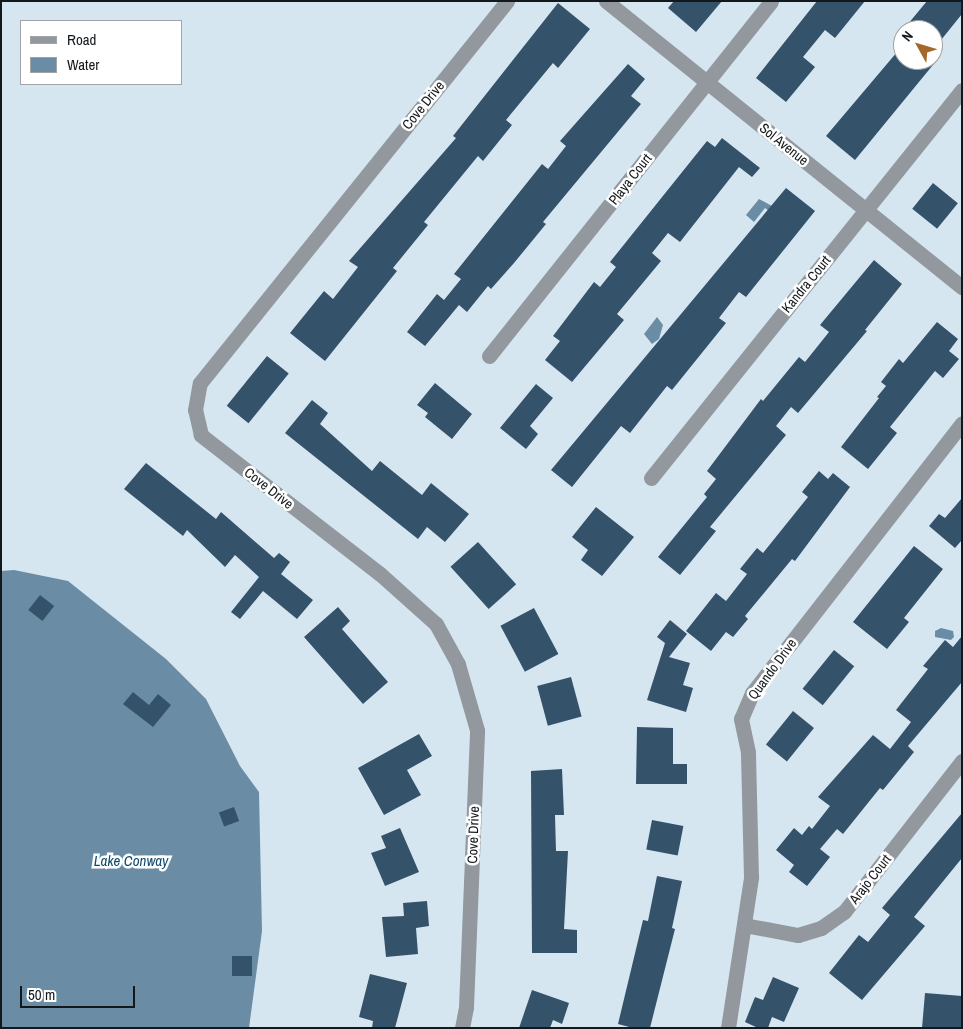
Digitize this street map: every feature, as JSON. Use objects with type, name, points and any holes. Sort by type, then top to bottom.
[{"type":"street","name":"Cove Drive","points":[[462,1028],[466,1007],[477,730],[458,664],[436,624],[380,574],[201,435],[195,410],[200,383],[507,1]]},
{"type":"street","name":"Sol Avenue","points":[[606,1],[962,287]]},
{"type":"street","name":"Playa Court","points":[[490,356],[771,1]]},
{"type":"street","name":"Kandra Court","points":[[651,478],[962,90]]},
{"type":"street","name":"Quando Drive","points":[[728,1028],[751,877],[748,752],[741,719],[752,693],[962,422]]},
{"type":"street","name":"Arajo Court","points":[[744,925],[798,935],[821,928],[844,912],[962,761]]},
{"type":"water","points":[[759,199],[772,206],[769,211],[765,208],[754,222],[746,215]]},
{"type":"water","points":[[657,317],[663,325],[659,339],[652,344],[644,334]]},
{"type":"water","name":"Lake Conway","points":[[14,570],[68,581],[166,659],[206,699],[240,766],[259,792],[262,931],[249,1028],[1,1028],[1,571]]},
{"type":"water","points":[[941,628],[953,631],[954,637],[951,640],[935,637],[935,631]]},
{"type":"building","points":[[674,1],[722,1],[696,32],[668,8]]},
{"type":"building","points":[[817,1],[865,1],[835,38],[825,30],[803,57],[815,67],[786,102],[756,78]]},
{"type":"building","points":[[927,1],[962,1],[962,14],[943,38],[943,20],[911,20]]},
{"type":"building","points":[[558,3],[590,29],[558,68],[553,63],[506,120],[512,125],[483,161],[478,156],[424,222],[428,225],[393,268],[397,271],[325,361],[290,333],[324,291],[333,299],[358,267],[349,261],[456,138],[453,136]]},
{"type":"building","points":[[893,57],[893,70],[929,70],[855,160],[826,136]]},
{"type":"building","points":[[628,64],[645,79],[631,96],[641,104],[543,222],[546,224],[491,289],[488,286],[467,312],[459,305],[425,346],[407,332],[437,294],[444,300],[461,279],[454,274],[542,164],[548,169],[566,146],[560,141]]},
{"type":"building","points":[[722,138],[760,168],[752,177],[739,167],[680,242],[668,233],[652,253],[661,261],[617,314],[624,320],[572,382],[545,360],[560,341],[553,336],[594,282],[600,287],[616,267],[610,262],[707,141],[715,147]]},
{"type":"building","points":[[933,183],[958,203],[937,229],[912,209]]},
{"type":"building","points":[[786,188],[815,211],[746,297],[739,292],[719,318],[726,323],[672,390],[667,386],[630,433],[621,426],[572,487],[551,470]]},
{"type":"building","points":[[874,260],[902,284],[865,330],[867,331],[798,413],[791,407],[776,426],[786,435],[710,527],[716,531],[680,575],[658,557],[707,497],[704,494],[716,479],[707,471],[761,399],[763,401],[799,357],[805,362],[829,332],[820,325]]},
{"type":"building","points":[[937,322],[958,339],[949,351],[959,359],[943,378],[935,371],[890,427],[897,433],[868,469],[841,447],[879,398],[877,397],[886,386],[881,382],[899,359],[903,363]]},
{"type":"building","points":[[267,356],[289,374],[248,423],[227,406]]},
{"type":"building","points":[[435,383],[472,414],[452,439],[425,417],[428,413],[417,405]]},
{"type":"building","points":[[536,384],[553,398],[530,426],[538,434],[526,449],[500,428]]},
{"type":"building","points":[[312,400],[328,413],[320,424],[372,471],[380,461],[422,495],[431,483],[469,514],[445,542],[427,527],[418,539],[285,433]]},
{"type":"building","points":[[146,463],[216,519],[221,512],[274,558],[279,553],[290,562],[281,574],[313,600],[297,619],[263,591],[240,619],[231,612],[259,577],[235,555],[225,567],[187,530],[183,536],[124,489]]},
{"type":"building","points":[[819,471],[828,479],[833,473],[850,487],[795,561],[792,559],[745,616],[748,619],[733,637],[726,632],[711,651],[686,631],[716,593],[726,601],[747,574],[740,569],[757,548],[763,553],[808,497],[802,492]]},
{"type":"building","points":[[962,498],[962,540],[955,548],[929,526],[939,514],[945,518]]},
{"type":"building","points":[[596,507],[634,537],[602,576],[581,560],[588,550],[572,537]]},
{"type":"building","points":[[478,542],[516,584],[489,609],[451,567]]},
{"type":"building","points":[[914,546],[943,569],[904,618],[909,622],[887,649],[853,622]]},
{"type":"building","points":[[40,595],[54,606],[42,621],[28,610]]},
{"type":"building","points":[[338,607],[350,621],[342,629],[388,682],[363,704],[304,637]]},
{"type":"building","points":[[534,608],[558,654],[525,672],[500,626]]},
{"type":"building","points":[[670,620],[687,634],[669,657],[690,663],[683,685],[693,688],[686,712],[647,700],[665,643],[657,637]]},
{"type":"building","points":[[962,636],[962,682],[908,746],[914,752],[883,790],[880,788],[843,834],[837,829],[820,849],[830,857],[807,886],[789,872],[794,865],[776,850],[794,828],[802,835],[809,826],[812,829],[830,806],[818,797],[873,735],[890,749],[911,722],[896,710],[928,669],[923,666],[945,640],[953,647]]},
{"type":"building","points":[[834,650],[854,666],[823,705],[803,689]]},
{"type":"building","points":[[571,677],[582,717],[548,726],[537,686]]},
{"type":"building","points":[[133,692],[149,705],[158,694],[171,705],[153,727],[123,704]]},
{"type":"building","points":[[793,711],[814,728],[787,761],[766,744]]},
{"type":"building","points":[[637,727],[673,728],[673,764],[687,764],[687,784],[636,784]]},
{"type":"building","points":[[419,734],[432,756],[407,770],[421,795],[384,815],[358,768]]},
{"type":"building","points":[[562,769],[564,815],[555,815],[556,851],[568,851],[564,929],[577,930],[577,953],[532,953],[531,771]]},
{"type":"building","points":[[234,807],[239,821],[224,827],[219,812]]},
{"type":"building","points":[[962,813],[962,858],[914,917],[925,926],[862,1000],[829,973],[859,935],[868,942],[890,915],[882,908]]},
{"type":"building","points":[[652,820],[683,826],[678,856],[646,849]]},
{"type":"building","points":[[400,828],[419,872],[385,886],[371,853],[386,848],[381,836]]},
{"type":"building","points":[[657,876],[682,881],[672,928],[675,929],[650,1028],[633,1028],[618,1024],[643,920],[648,921]]},
{"type":"building","points":[[427,901],[429,926],[416,928],[418,954],[386,957],[382,917],[404,916],[403,903]]},
{"type":"building","points":[[232,956],[252,956],[252,976],[232,976]]},
{"type":"building","points":[[370,974],[407,983],[395,1028],[372,1028],[373,1021],[359,1017]]},
{"type":"building","points":[[773,977],[799,988],[784,1022],[772,1017],[768,1028],[758,1028],[745,1022],[755,997],[763,1000]]},
{"type":"building","points":[[532,990],[569,1003],[562,1024],[553,1020],[550,1028],[519,1028]]},
{"type":"building","points":[[925,993],[962,996],[962,1028],[922,1028]]}]
